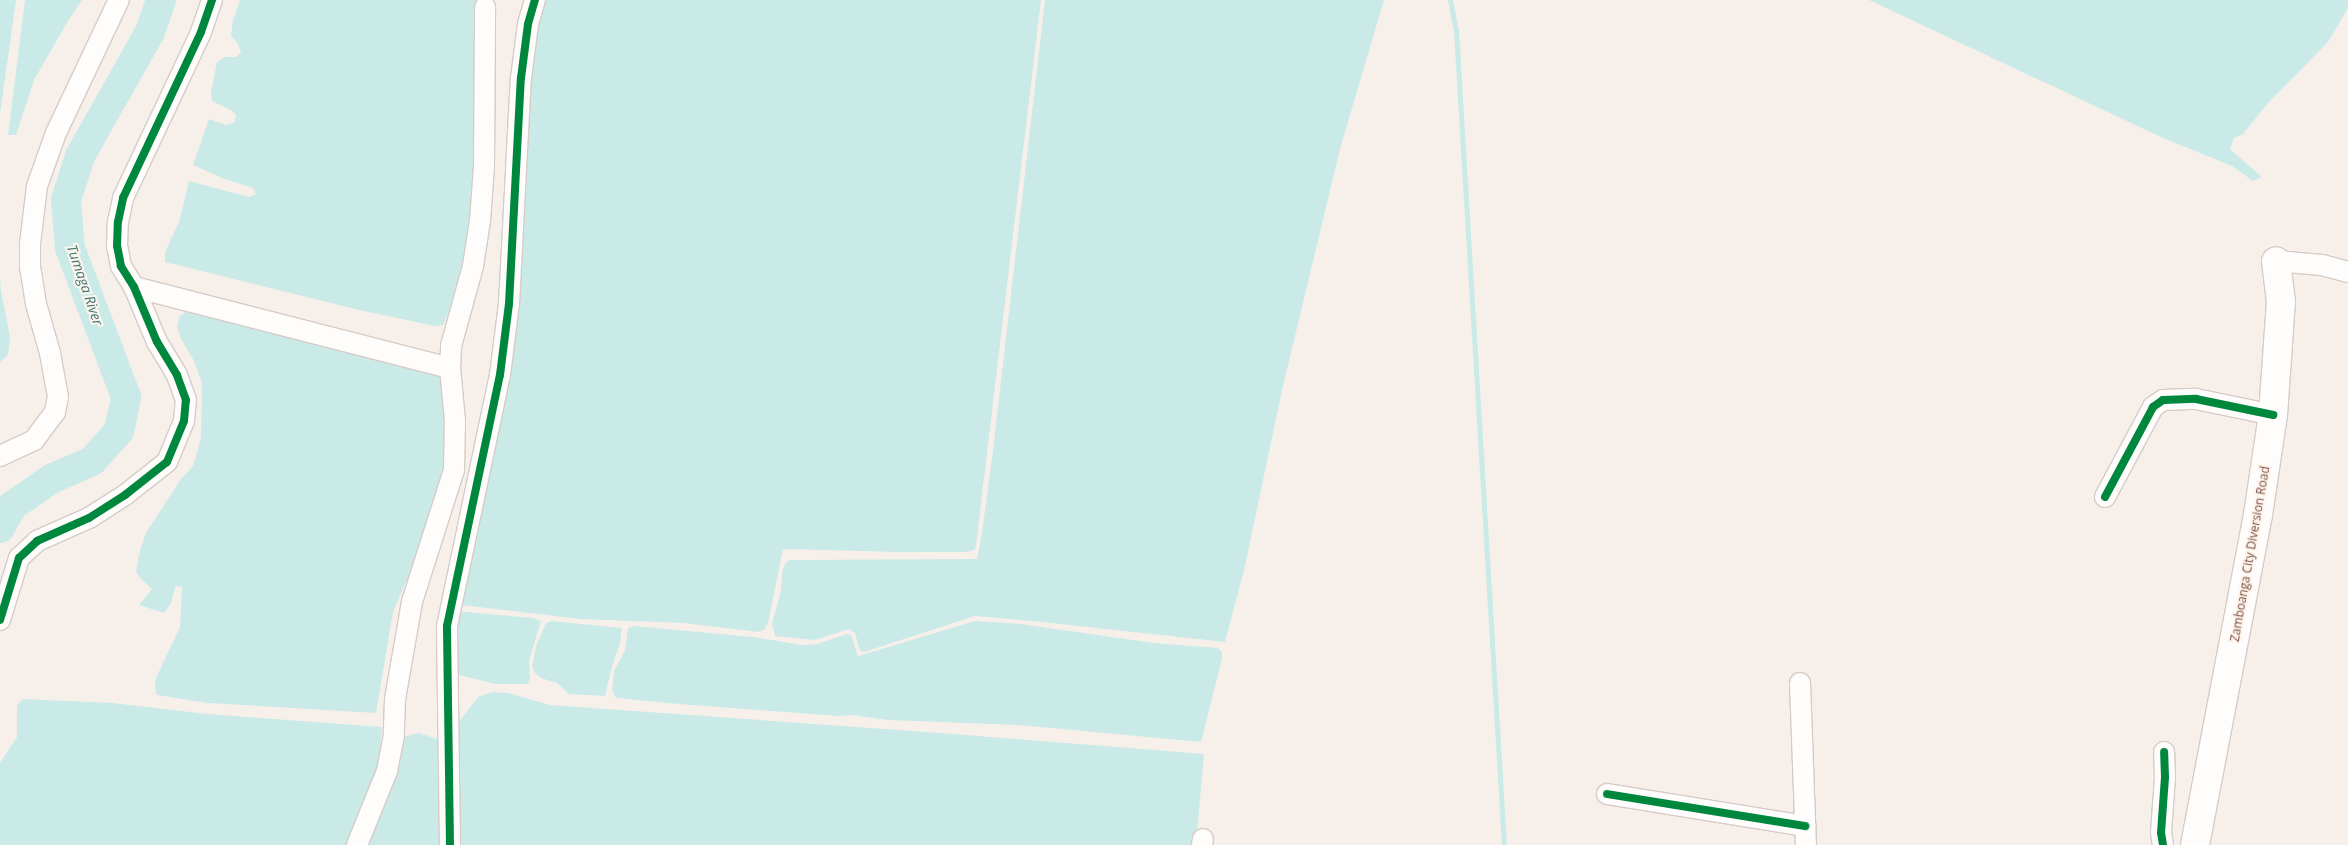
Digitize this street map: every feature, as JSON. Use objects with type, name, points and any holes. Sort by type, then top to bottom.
[{"type":"main road","name":"Zamboanga City Diversion Road","points":[[2195,845],[2258,515],[2274,415],[2281,302],[2276,261]]},
{"type":"street","points":[[0,456],[34,440],[55,412],[58,396],[50,353],[36,304],[30,268],[30,244],[37,186],[56,133],[119,0]]},
{"type":"street","points":[[0,620],[18,558],[25,550],[37,541],[89,518],[125,495],[167,462],[177,442],[184,421],[186,400],[177,375],[157,342],[134,287],[121,266],[117,246],[123,198],[148,141],[201,32],[212,0]]},
{"type":"street","points":[[450,845],[447,626],[500,375],[509,304],[521,78],[528,24],[535,0]]},
{"type":"street","points":[[357,845],[388,772],[394,735],[395,699],[412,602],[454,470],[456,421],[450,368],[451,346],[474,266],[480,221],[484,166],[485,7]]},
{"type":"street","points":[[2276,261],[2322,266],[2348,272]]},
{"type":"street","points":[[134,287],[450,368]]},
{"type":"street","points":[[2105,497],[2153,407],[2164,400],[2196,399],[2274,415]]},
{"type":"street","points":[[1607,794],[1805,836],[1800,683]]},
{"type":"street","points":[[2163,845],[2161,833],[2165,777],[2164,752]]},
{"type":"water","points":[[0,0],[16,0],[0,114]]},
{"type":"water","points":[[25,0],[82,0],[34,80],[16,135],[8,135]]},
{"type":"water","points":[[240,0],[479,0],[471,242],[457,293],[443,325],[435,326],[359,310],[165,262],[165,252],[179,222],[189,181],[249,197],[256,194],[253,188],[222,178],[193,165],[209,119],[226,125],[234,123],[236,115],[231,110],[212,101],[211,93],[217,62],[225,57],[236,57],[241,52],[237,42],[231,36],[233,20]]},
{"type":"water","points":[[534,0],[1041,0],[976,546],[974,550],[966,552],[899,552],[783,549],[768,623],[764,630],[759,632],[683,623],[581,619],[461,605],[492,421]]},
{"type":"water","points":[[1045,0],[1384,0],[1340,149],[1283,386],[1244,570],[1225,642],[975,616],[864,652],[860,651],[855,633],[849,629],[815,640],[775,636],[772,624],[781,590],[782,572],[789,560],[977,559],[993,450]]},
{"type":"water","points":[[1869,0],[2348,0],[2348,8],[2328,42],[2268,103],[2243,134],[2234,138],[2230,149],[2262,177],[2253,181],[2232,166],[2163,138]]},
{"type":"water","points":[[0,275],[1,291],[10,337],[8,355],[0,362]]},
{"type":"water","points":[[189,309],[441,367],[452,441],[431,524],[393,612],[376,713],[208,703],[157,695],[155,687],[156,678],[180,627],[182,587],[176,586],[170,605],[164,613],[139,605],[152,589],[140,578],[136,571],[146,533],[181,479],[193,466],[201,438],[202,384],[194,361],[181,339],[177,326],[180,316]]},
{"type":"water","points":[[456,611],[533,618],[541,621],[529,661],[530,678],[528,684],[495,684],[452,673]]},
{"type":"water","points":[[551,621],[622,628],[620,644],[612,666],[605,696],[569,694],[557,683],[541,678],[535,673],[532,667],[536,646],[546,623]]},
{"type":"water","points":[[975,621],[1020,624],[1154,643],[1218,648],[1222,652],[1222,659],[1201,742],[1019,725],[888,720],[851,715],[839,716],[679,704],[616,698],[612,691],[614,671],[625,650],[628,628],[634,626],[753,637],[803,645],[817,644],[847,634],[851,635],[858,656]]},
{"type":"water","points":[[492,692],[508,693],[550,705],[1204,754],[1196,845],[450,845],[451,740],[461,719],[478,697]]},
{"type":"water","points":[[23,699],[113,703],[207,714],[382,727],[378,787],[350,845],[0,845],[0,763],[17,737],[17,705]]},
{"type":"water","points":[[419,733],[437,739],[440,845],[362,845],[402,737]]},
{"type":"waterway","name":"Tumaga River","points":[[0,528],[12,506],[51,479],[92,461],[119,431],[126,397],[70,248],[66,200],[80,156],[150,32],[161,0]]},
{"type":"waterway","points":[[1450,0],[1456,30],[1504,845]]},
{"type":"cycle path","points":[[0,620],[19,558],[37,541],[89,518],[125,495],[167,462],[184,421],[186,400],[177,375],[157,342],[134,287],[121,266],[117,246],[118,222],[123,198],[201,32],[212,0]]},
{"type":"cycle path","points":[[450,845],[447,626],[500,375],[509,304],[521,78],[528,24],[535,0]]},
{"type":"cycle path","points":[[2105,497],[2153,407],[2163,400],[2196,399],[2273,415]]},
{"type":"cycle path","points":[[2163,845],[2161,833],[2165,777],[2164,752]]},
{"type":"cycle path","points":[[1607,794],[1805,826]]}]
